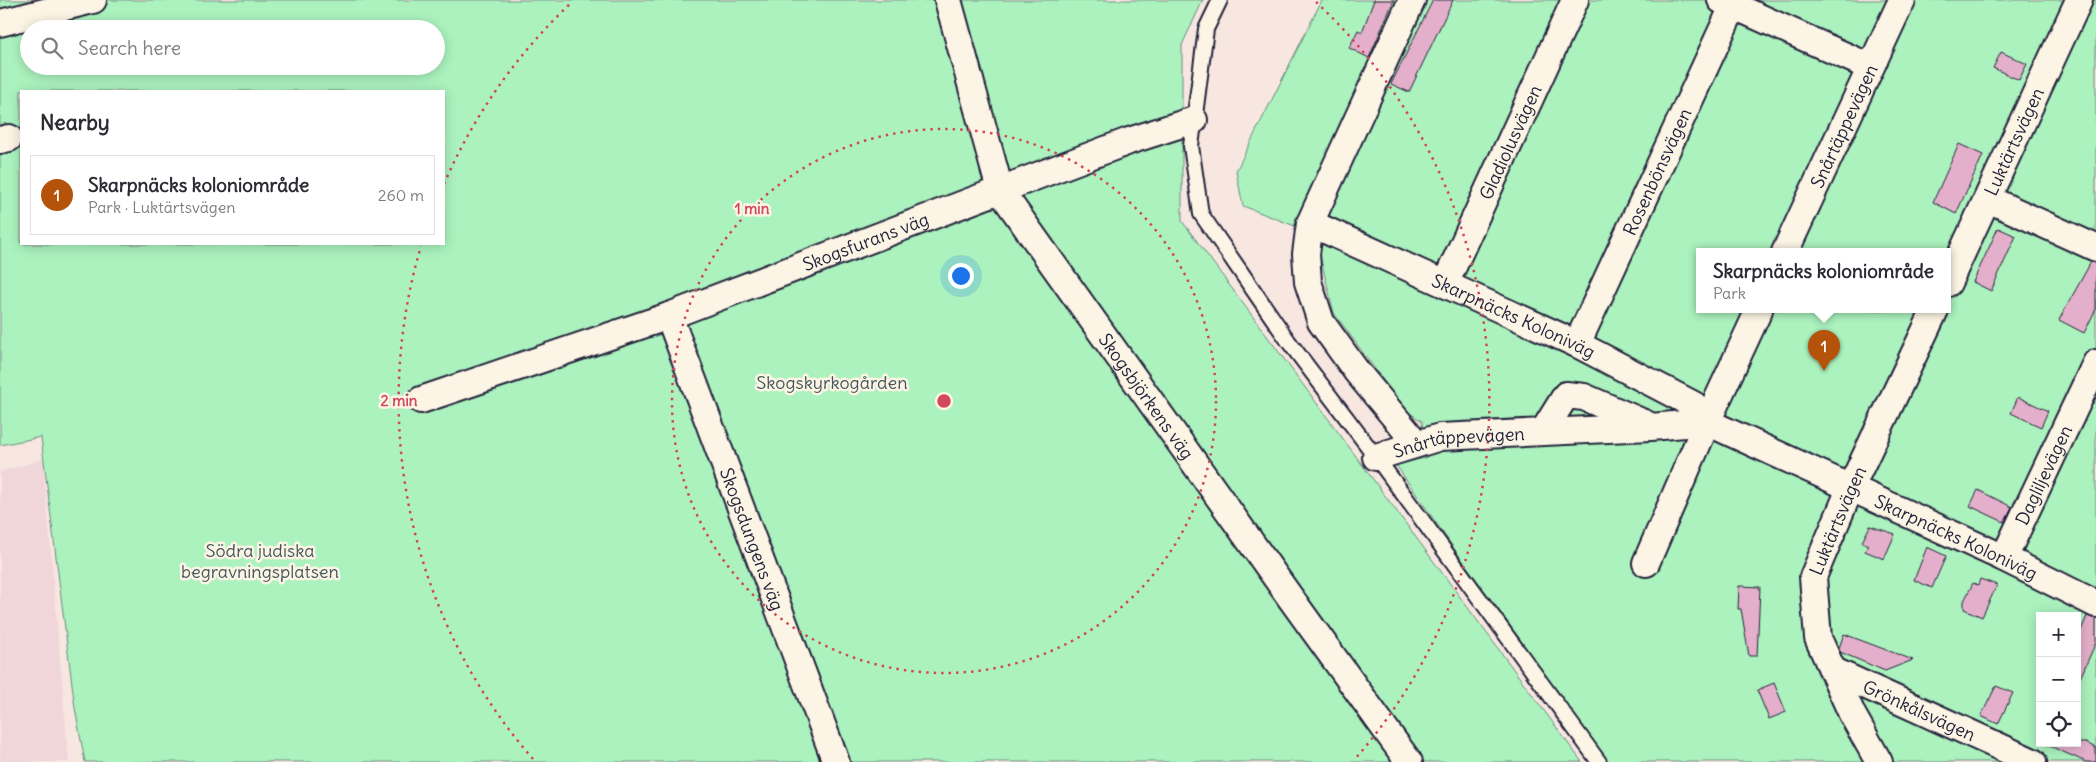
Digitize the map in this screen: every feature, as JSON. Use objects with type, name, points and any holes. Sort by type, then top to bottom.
[{"type":"street","points":[[0,23],[93,0]]},
{"type":"street","name":"Skogsbjörkens väg","points":[[948,0],[1000,190],[1409,762]]},
{"type":"street","points":[[1412,0],[1310,223],[1306,254],[1308,282],[1320,322],[1357,372],[1417,444]]},
{"type":"street","name":"Gladiolusvägen","points":[[1445,284],[1575,0]]},
{"type":"street","name":"Snårtäppevägen","points":[[1787,248],[1902,0]]},
{"type":"street","name":"Luktärtsvägen","points":[[1951,277],[2079,0]]},
{"type":"street","points":[[1731,2],[1870,68]]},
{"type":"street","name":"Rosenbönsvägen","points":[[1577,344],[1731,2]]},
{"type":"street","name":"Skogsfurans väg","points":[[421,400],[669,316],[1000,190],[1194,120]]},
{"type":"street","points":[[1988,199],[2096,248]]},
{"type":"street","name":"Skarpnäcks Koloniväg","points":[[1310,223],[1577,344],[1694,405],[1707,422],[2004,558],[2096,604]]},
{"type":"street","points":[[1646,562],[1757,313]]},
{"type":"street","name":"Luktärtsvägen","points":[[1878,762],[1852,714],[1818,638],[1813,577],[1850,489],[1934,313]]},
{"type":"street","name":"Skogsdungens väg","points":[[669,316],[836,762]]},
{"type":"street","name":"Dagliljevägen","points":[[2004,558],[2096,363]]},
{"type":"street","name":"Snårtäppevägen","points":[[1542,432],[1566,395],[1584,397],[1651,427]]},
{"type":"street","name":"Snårtäppevägen","points":[[1376,457],[1440,437],[1651,427],[1707,422]]},
{"type":"street","name":"Grönkålsvägen","points":[[1834,671],[2032,762]]},
{"type":"lane","points":[[1220,0],[1206,29],[1191,146],[1201,214],[1289,342],[1376,457],[1599,762]]},
{"type":"shaded area","points":[[43,459],[69,762],[0,762],[0,472]]},
{"type":"green space","name":"Skogskyrkogården","points":[[0,0],[1203,0],[1182,45],[1182,221],[1582,762],[85,762],[75,708],[41,437],[0,445]]},
{"type":"green space","points":[[1322,0],[2096,0],[2096,762],[1609,762],[1457,553],[1396,465],[1425,458],[1422,421],[1405,410],[1334,313],[1321,260],[1295,226],[1243,206],[1236,171]]},
{"type":"building","points":[[1374,0],[1394,0],[1369,58],[1349,48],[1358,30],[1362,32]]},
{"type":"building","points":[[1433,0],[1453,0],[1409,92],[1391,84]]},
{"type":"building","points":[[2001,52],[2027,64],[2019,80],[1993,68]]},
{"type":"building","points":[[1959,144],[1983,155],[1956,214],[1933,202]]},
{"type":"building","points":[[1998,228],[2016,236],[1991,291],[1973,282]]},
{"type":"building","points":[[2091,262],[2096,263],[2096,309],[2084,333],[2059,320]]},
{"type":"building","points":[[2018,397],[2048,411],[2041,427],[2011,413]]},
{"type":"building","points":[[1978,490],[2012,507],[2004,522],[1970,506]]},
{"type":"building","points":[[1870,526],[1895,534],[1884,559],[1865,551],[1868,545],[1862,542]]},
{"type":"building","points":[[1927,547],[1946,556],[1932,588],[1914,580]]},
{"type":"building","points":[[1980,579],[1997,585],[1982,617],[1964,609],[1964,601],[1973,583],[1978,585]]},
{"type":"building","points":[[1739,586],[1760,587],[1757,656],[1749,656],[1741,609],[1738,609]]},
{"type":"building","points":[[2087,616],[2096,619],[2096,642],[2081,676],[2081,657],[2081,630]]},
{"type":"building","points":[[1844,634],[1913,660],[1885,671],[1840,652],[1839,648]]},
{"type":"building","points":[[1774,683],[1786,712],[1769,719],[1757,690]]},
{"type":"building","points":[[1996,686],[2013,693],[1998,724],[1981,716]]},
{"type":"building","points":[[2081,743],[2086,743],[2096,748],[2096,762],[2086,762],[2052,747],[2081,747]]},
{"type":"place","name":"Skarpnäcks koloniområde","points":[[1824,371]]},
{"type":"park label","name":"Södra judiska begravningsplatsen","points":[[260,560]]}]
